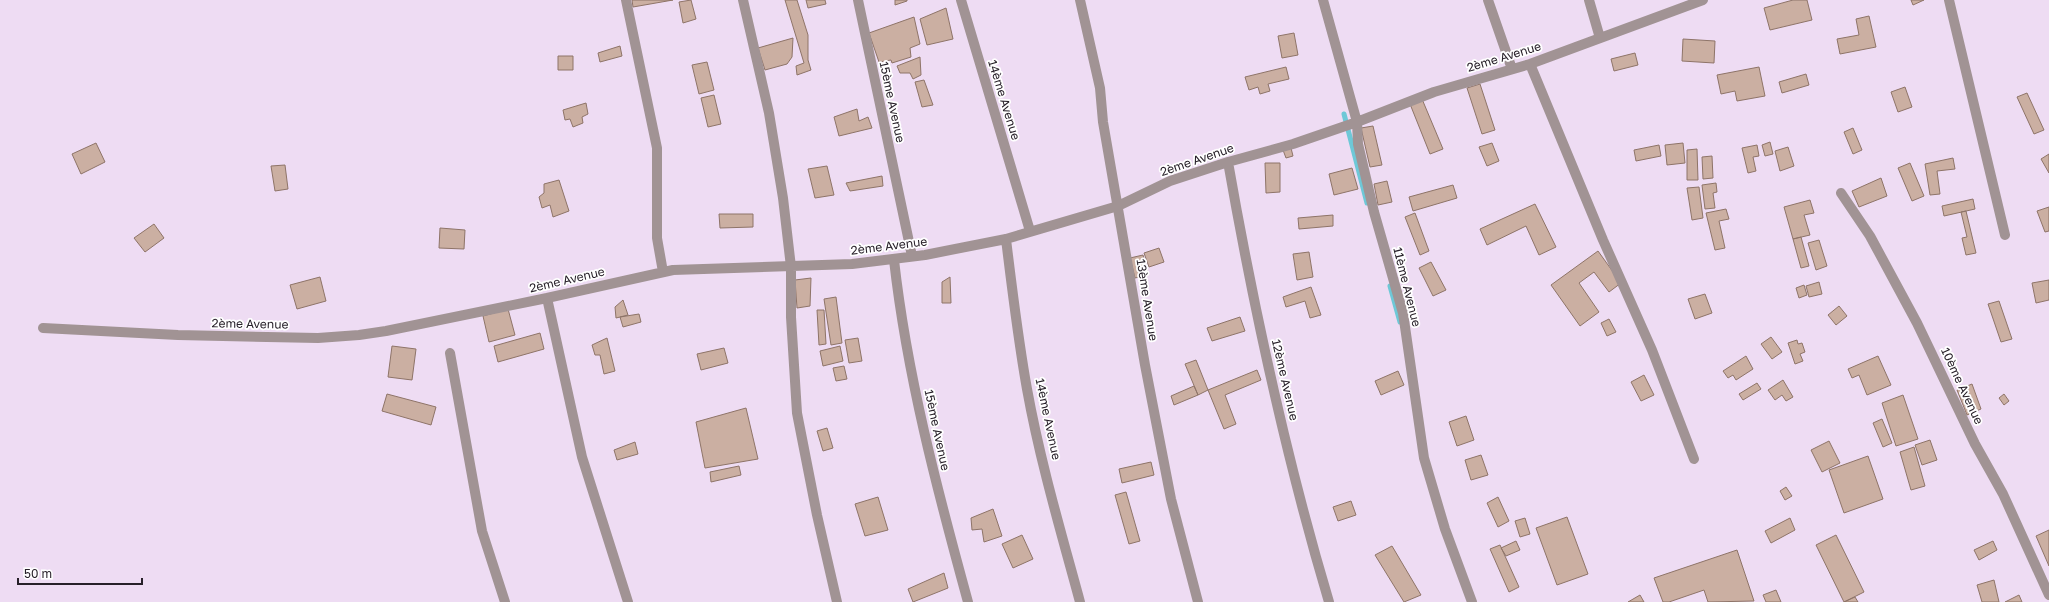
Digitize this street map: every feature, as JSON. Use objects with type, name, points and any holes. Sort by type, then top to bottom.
[{"type":"street","points":[[626,0],[657,148],[657,238],[663,272]]},
{"type":"street","points":[[743,0],[770,113],[782,192],[791,267],[791,317],[797,413],[817,515],[837,602]]},
{"type":"street","name":"15ème Avenue","points":[[858,0],[912,256]]},
{"type":"street","name":"14ème Avenue","points":[[960,0],[1030,231]]},
{"type":"street","name":"13ème Avenue","points":[[1080,0],[1100,88],[1103,122],[1145,365],[1171,499],[1198,602]]},
{"type":"street","name":"11ème Avenue","points":[[1323,0],[1357,122],[1358,144],[1374,212],[1403,313],[1424,458],[1445,529],[1472,602]]},
{"type":"street","points":[[1488,0],[1512,69]]},
{"type":"street","points":[[1589,0],[1600,38]]},
{"type":"street","name":"2ème Avenue","points":[[43,328],[164,335],[318,338],[386,331],[547,298],[663,272],[791,267],[894,260],[1006,239],[1118,206],[1170,181],[1228,162],[1293,144],[1357,122],[1434,92],[1530,64],[1703,0]]},
{"type":"street","points":[[1949,0],[2005,236]]},
{"type":"street","points":[[1530,64],[1603,240],[1652,350],[1694,459]]},
{"type":"street","name":"12ème Avenue","points":[[1228,162],[1266,361],[1313,549],[1329,602]]},
{"type":"street","name":"10ème Avenue","points":[[1841,193],[1870,236],[1917,323],[1975,444],[2003,494],[2049,595]]},
{"type":"street","name":"14ème Avenue","points":[[1006,239],[1016,324],[1027,391],[1055,512],[1080,602]]},
{"type":"street","name":"15ème Avenue","points":[[894,260],[913,382],[931,468],[968,602]]},
{"type":"street","points":[[547,298],[582,457],[628,602]]},
{"type":"street","points":[[450,353],[482,531],[505,602]]},
{"type":"building","points":[[632,0],[673,0],[633,7]]},
{"type":"building","points":[[691,0],[696,19],[683,23],[679,2]]},
{"type":"building","points":[[785,0],[797,0],[808,35],[808,60],[811,70],[797,75],[796,66],[804,63]]},
{"type":"building","points":[[806,0],[825,0],[826,4],[808,8]]},
{"type":"building","points":[[895,0],[907,0],[907,1],[895,5]]},
{"type":"building","points":[[1793,0],[1807,0],[1812,20],[1770,30],[1764,8]]},
{"type":"building","points":[[1911,0],[1924,0],[1913,5]]},
{"type":"building","points":[[946,8],[953,39],[927,45],[920,19]]},
{"type":"building","points":[[1869,16],[1876,47],[1840,54],[1837,39],[1859,35],[1856,19]]},
{"type":"building","points":[[914,17],[920,44],[910,48],[911,57],[892,63],[891,60],[879,62],[869,33]]},
{"type":"building","points":[[1294,33],[1298,55],[1282,58],[1278,36]]},
{"type":"building","points":[[793,38],[792,57],[787,64],[765,70],[758,48]]},
{"type":"building","points":[[1683,39],[1715,41],[1714,63],[1682,61]]},
{"type":"building","points":[[620,46],[622,56],[600,62],[598,53]]},
{"type":"building","points":[[1635,53],[1638,65],[1614,71],[1611,59]]},
{"type":"building","points":[[558,56],[573,56],[573,70],[558,70]]},
{"type":"building","points":[[920,57],[921,75],[913,79],[910,73],[900,73],[897,66]]},
{"type":"building","points":[[707,62],[714,90],[699,94],[692,65]]},
{"type":"building","points":[[1286,67],[1289,79],[1268,84],[1270,91],[1260,94],[1258,87],[1249,90],[1245,77]]},
{"type":"building","points":[[1759,67],[1765,96],[1737,101],[1735,91],[1721,94],[1717,75]]},
{"type":"building","points":[[1806,74],[1809,85],[1782,93],[1779,82]]},
{"type":"building","points":[[924,80],[933,105],[922,107],[915,82]]},
{"type":"building","points":[[1480,84],[1495,130],[1482,134],[1467,88]]},
{"type":"building","points":[[1905,87],[1912,107],[1898,112],[1891,92]]},
{"type":"building","points":[[2027,93],[2044,130],[2034,134],[2017,97]]},
{"type":"building","points":[[714,95],[721,124],[708,127],[701,98]]},
{"type":"building","points":[[1422,99],[1443,149],[1430,154],[1410,104]]},
{"type":"building","points":[[586,103],[588,114],[582,117],[583,123],[573,127],[570,119],[565,120],[563,110]]},
{"type":"building","points":[[857,109],[859,121],[868,117],[872,128],[839,136],[834,117]]},
{"type":"building","points":[[1373,126],[1382,165],[1370,167],[1361,128]]},
{"type":"building","points":[[1853,128],[1862,150],[1853,154],[1844,132]]},
{"type":"building","points":[[1770,142],[1773,154],[1765,156],[1762,145]]},
{"type":"building","points":[[96,143],[105,162],[81,174],[72,154]]},
{"type":"building","points":[[1492,143],[1499,161],[1487,166],[1479,147]]},
{"type":"building","points":[[1683,143],[1685,163],[1667,165],[1665,145]]},
{"type":"building","points":[[1659,145],[1661,156],[1636,161],[1634,150]]},
{"type":"building","points":[[1757,145],[1759,156],[1753,157],[1756,171],[1748,173],[1742,148]]},
{"type":"building","points":[[1788,147],[1794,166],[1780,171],[1775,151]]},
{"type":"building","points":[[1291,148],[1293,156],[1286,158],[1283,150]]},
{"type":"building","points":[[1697,149],[1698,180],[1687,180],[1687,150]]},
{"type":"building","points":[[2049,154],[2049,173],[2041,159]]},
{"type":"building","points":[[1712,156],[1713,178],[1703,179],[1702,157]]},
{"type":"building","points":[[1953,158],[1955,169],[1937,171],[1940,194],[1930,195],[1925,164]]},
{"type":"building","points":[[1265,163],[1280,163],[1280,192],[1266,193]]},
{"type":"building","points":[[1910,163],[1924,196],[1912,201],[1898,168]]},
{"type":"building","points":[[285,165],[288,189],[275,191],[271,166]]},
{"type":"building","points":[[827,166],[834,195],[815,198],[808,169]]},
{"type":"building","points":[[1352,168],[1358,189],[1334,195],[1329,174]]},
{"type":"building","points":[[882,176],[883,186],[850,191],[846,183]]},
{"type":"building","points":[[1881,178],[1887,196],[1859,207],[1852,191]]},
{"type":"building","points":[[559,180],[569,211],[553,217],[550,205],[542,208],[539,197],[544,193],[544,184]]},
{"type":"building","points":[[1387,181],[1392,202],[1378,205],[1374,184]]},
{"type":"building","points":[[1716,183],[1717,192],[1713,193],[1715,208],[1705,209],[1702,185]]},
{"type":"building","points":[[1453,185],[1457,198],[1413,211],[1409,197]]},
{"type":"building","points":[[1699,187],[1703,218],[1692,220],[1687,188]]},
{"type":"building","points":[[1973,199],[1975,209],[1944,216],[1942,206]]},
{"type":"building","points":[[1810,200],[1814,213],[1804,215],[1810,235],[1793,239],[1784,207]]},
{"type":"building","points":[[1535,204],[1556,247],[1539,255],[1526,226],[1487,245],[1480,229]]},
{"type":"building","points":[[2049,207],[2049,231],[2045,232],[2037,211]]},
{"type":"building","points":[[1726,209],[1729,219],[1719,221],[1725,248],[1715,250],[1706,213]]},
{"type":"building","points":[[1966,211],[1976,253],[1966,255],[1962,238],[1967,237],[1961,212]]},
{"type":"building","points":[[1415,213],[1429,251],[1420,255],[1405,217]]},
{"type":"building","points":[[719,214],[753,214],[753,227],[720,228]]},
{"type":"building","points":[[1333,215],[1333,226],[1299,229],[1298,218]]},
{"type":"building","points":[[154,224],[164,238],[145,252],[134,238]]},
{"type":"building","points":[[440,228],[465,230],[464,249],[439,248]]},
{"type":"building","points":[[1801,237],[1809,266],[1801,268],[1793,239]]},
{"type":"building","points":[[1819,240],[1827,266],[1816,270],[1808,243]]},
{"type":"building","points":[[1159,248],[1164,262],[1149,267],[1144,253]]},
{"type":"building","points":[[1598,251],[1621,283],[1609,292],[1594,272],[1579,283],[1599,312],[1580,326],[1551,285]]},
{"type":"building","points":[[1309,252],[1313,277],[1297,280],[1293,254]]},
{"type":"building","points":[[1143,255],[1148,275],[1135,278],[1130,258]]},
{"type":"building","points":[[1431,262],[1446,290],[1433,296],[1419,268]]},
{"type":"building","points":[[320,277],[326,301],[297,309],[290,285]]},
{"type":"building","points":[[950,277],[951,303],[942,303],[942,282]]},
{"type":"building","points":[[811,278],[810,306],[797,308],[795,280]]},
{"type":"building","points":[[2049,280],[2049,300],[2036,303],[2032,283]]},
{"type":"building","points":[[1819,282],[1822,294],[1809,297],[1806,286]]},
{"type":"building","points":[[1804,285],[1807,295],[1799,298],[1796,288]]},
{"type":"building","points":[[1311,287],[1321,315],[1310,318],[1305,301],[1286,307],[1283,297]]},
{"type":"building","points":[[1705,294],[1712,313],[1695,319],[1688,299]]},
{"type":"building","points":[[836,297],[842,343],[831,345],[824,299]]},
{"type":"building","points":[[623,300],[628,315],[616,318],[615,307]]},
{"type":"building","points":[[1999,301],[2012,339],[2001,342],[1988,304]]},
{"type":"building","points":[[1839,306],[1847,316],[1836,325],[1828,315]]},
{"type":"building","points":[[508,309],[515,335],[489,342],[483,316]]},
{"type":"building","points":[[817,310],[824,310],[826,344],[819,345]]},
{"type":"building","points":[[639,314],[641,322],[623,327],[620,317]]},
{"type":"building","points":[[1240,317],[1245,331],[1212,341],[1207,328]]},
{"type":"building","points":[[1609,319],[1616,332],[1607,336],[1601,323]]},
{"type":"building","points":[[540,333],[544,349],[498,362],[494,346]]},
{"type":"building","points":[[1771,337],[1782,352],[1772,359],[1761,344]]},
{"type":"building","points":[[607,338],[615,371],[604,374],[600,355],[595,355],[592,345]]},
{"type":"building","points":[[858,338],[862,361],[849,363],[845,340]]},
{"type":"building","points":[[1797,340],[1798,344],[1802,343],[1805,352],[1800,354],[1803,361],[1795,364],[1788,343]]},
{"type":"building","points":[[392,346],[416,349],[412,380],[388,377]]},
{"type":"building","points":[[840,346],[843,361],[823,366],[820,351]]},
{"type":"building","points":[[724,348],[728,363],[701,370],[697,354]]},
{"type":"building","points":[[1746,356],[1753,369],[1736,380],[1733,375],[1728,378],[1723,371]]},
{"type":"building","points":[[1878,356],[1891,385],[1867,395],[1859,375],[1852,378],[1848,369]]},
{"type":"building","points":[[1196,360],[1208,390],[1198,395],[1185,364]]},
{"type":"building","points":[[844,366],[847,379],[836,381],[833,368]]},
{"type":"building","points":[[1257,370],[1261,380],[1225,395],[1236,424],[1224,429],[1208,390]]},
{"type":"building","points":[[1398,371],[1404,385],[1381,395],[1375,381]]},
{"type":"building","points":[[1644,375],[1654,395],[1641,401],[1631,382]]},
{"type":"building","points":[[1783,380],[1793,397],[1786,401],[1782,395],[1775,400],[1768,390]]},
{"type":"building","points":[[1757,383],[1761,389],[1743,400],[1739,394]]},
{"type":"building","points":[[1972,384],[1981,409],[1967,415],[1957,390]]},
{"type":"building","points":[[1194,386],[1198,395],[1174,405],[1171,396]]},
{"type":"building","points":[[387,394],[436,407],[431,425],[382,411]]},
{"type":"building","points":[[2004,394],[2009,401],[2004,405],[1999,398]]},
{"type":"building","points":[[1903,395],[1918,439],[1896,446],[1882,403]]},
{"type":"building","points":[[746,408],[758,459],[705,468],[696,422]]},
{"type":"building","points":[[1466,416],[1474,440],[1457,446],[1449,422]]},
{"type":"building","points":[[1882,419],[1892,443],[1883,447],[1873,423]]},
{"type":"building","points":[[827,428],[833,448],[823,451],[817,431]]},
{"type":"building","points":[[1930,440],[1937,460],[1922,465],[1915,445]]},
{"type":"building","points":[[1829,441],[1840,463],[1822,472],[1811,450]]},
{"type":"building","points":[[635,442],[638,454],[617,460],[614,450]]},
{"type":"building","points":[[1914,447],[1925,486],[1911,490],[1900,452]]},
{"type":"building","points":[[1481,455],[1488,475],[1471,480],[1465,460]]},
{"type":"building","points":[[1868,456],[1883,499],[1844,513],[1829,470]]},
{"type":"building","points":[[1151,462],[1154,475],[1122,483],[1119,469]]},
{"type":"building","points":[[739,466],[741,475],[711,482],[710,472]]},
{"type":"building","points":[[1786,487],[1792,496],[1785,500],[1780,491]]},
{"type":"building","points":[[1126,492],[1140,541],[1129,544],[1115,495]]},
{"type":"building","points":[[878,497],[888,530],[865,536],[855,504]]},
{"type":"building","points":[[1498,497],[1509,521],[1498,527],[1487,503]]},
{"type":"building","points":[[1351,501],[1356,515],[1338,521],[1333,507]]},
{"type":"building","points":[[993,509],[1002,536],[984,542],[982,529],[972,530],[971,518]]},
{"type":"building","points":[[1567,517],[1588,574],[1557,585],[1536,528]]},
{"type":"building","points":[[1525,518],[1530,534],[1520,537],[1515,521]]},
{"type":"building","points":[[1790,518],[1795,530],[1771,543],[1765,531]]},
{"type":"building","points":[[2049,530],[2049,566],[2036,536]]},
{"type":"building","points":[[1022,535],[1033,559],[1013,568],[1002,544]]},
{"type":"building","points":[[1836,535],[1864,592],[1844,602],[1816,545]]},
{"type":"building","points":[[1516,541],[1520,550],[1506,556],[1501,548]]},
{"type":"building","points":[[1993,541],[1997,550],[1979,560],[1974,550]]},
{"type":"building","points":[[1500,545],[1519,587],[1509,592],[1490,549]]},
{"type":"building","points":[[1392,546],[1421,595],[1404,602],[1375,555]]},
{"type":"building","points":[[1737,550],[1754,601],[1708,602],[1704,590],[1669,602],[1663,602],[1654,578]]},
{"type":"building","points":[[944,573],[948,588],[913,602],[908,589]]},
{"type":"building","points":[[1994,580],[1999,602],[1982,602],[1977,585]]},
{"type":"building","points":[[1776,590],[1781,602],[1766,602],[1763,595]]},
{"type":"building","points":[[1640,595],[1644,602],[1628,602]]},
{"type":"building","points":[[2019,595],[2022,602],[2005,602]]},
{"type":"building","points":[[1855,597],[1858,602],[1844,602]]},
{"type":"waterway","points":[[1344,114],[1367,203]]},
{"type":"waterway","points":[[1390,286],[1400,322]]}]
